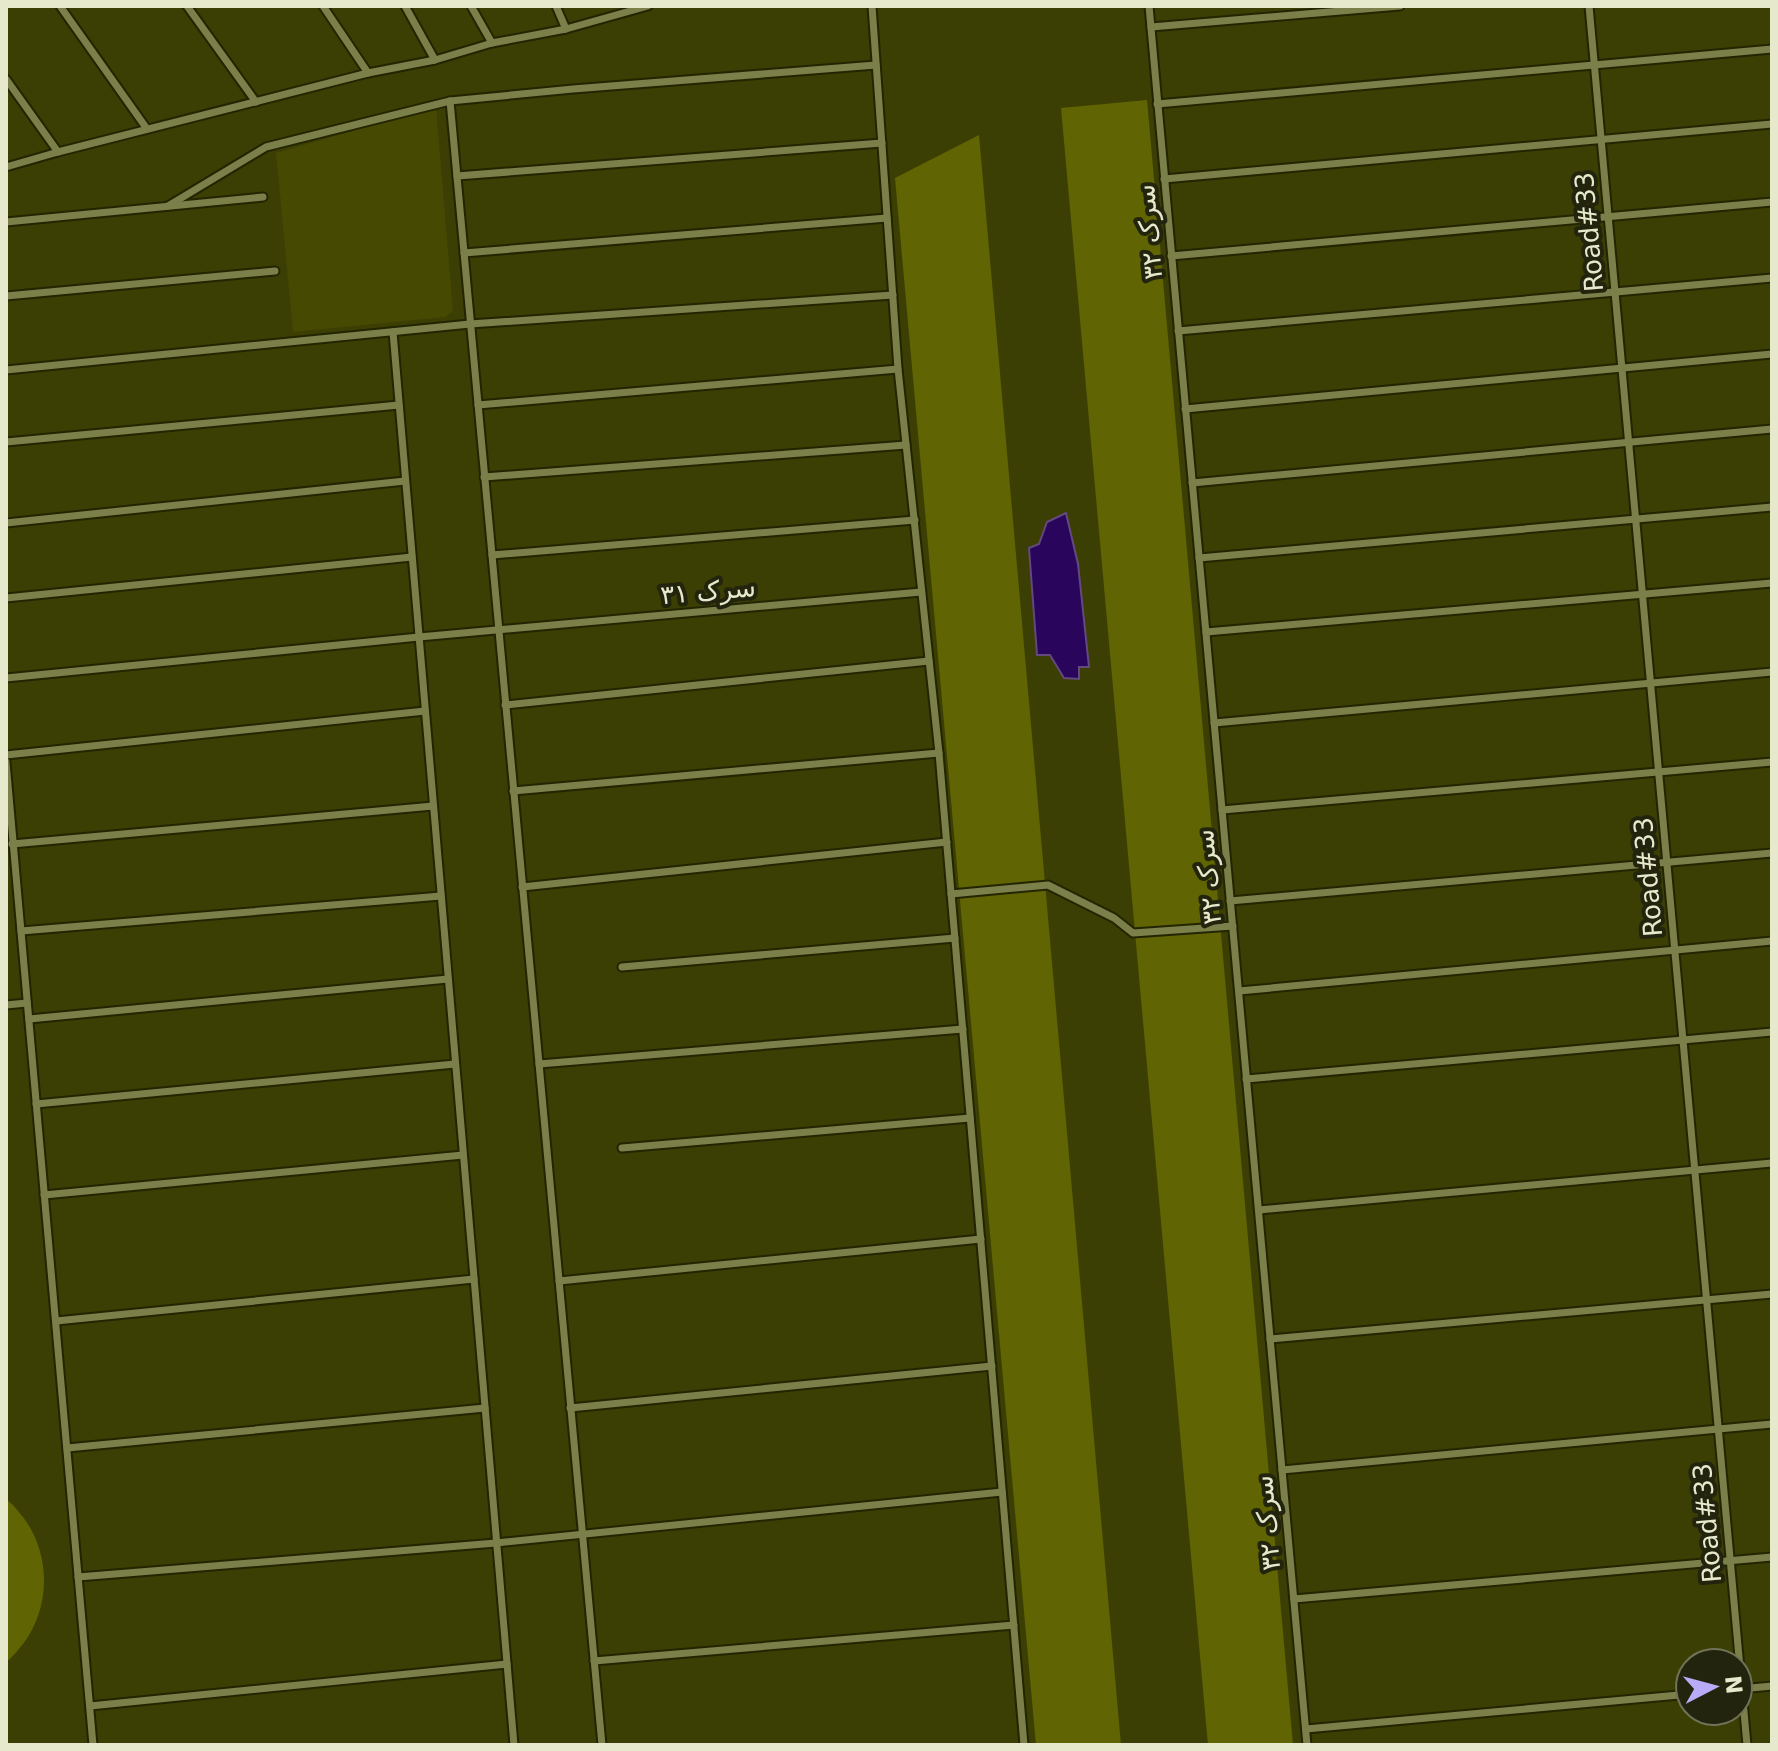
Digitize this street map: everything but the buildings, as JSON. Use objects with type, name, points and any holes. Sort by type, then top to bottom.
[{"type":"street","points":[[60,6],[147,129]]},
{"type":"street","points":[[187,6],[256,102]]},
{"type":"street","points":[[323,6],[368,73]]},
{"type":"street","points":[[405,6],[435,60]]},
{"type":"street","points":[[471,6],[492,43]]},
{"type":"street","points":[[556,6],[566,29]]},
{"type":"street","points":[[6,167],[368,73],[566,29],[648,6]]},
{"type":"street","points":[[872,6],[898,369],[939,753],[1024,1745]]},
{"type":"street","name":"سرک ۳۲","points":[[1149,6],[1307,1745]]},
{"type":"street","points":[[1151,27],[1400,6]]},
{"type":"street","name":"Road#33","points":[[1589,6],[1737,1647]]},
{"type":"street","points":[[1157,104],[1772,49]]},
{"type":"street","points":[[168,206],[266,147],[450,101],[876,65]]},
{"type":"street","points":[[6,79],[58,152]]},
{"type":"street","points":[[450,101],[602,1745]]},
{"type":"street","points":[[1164,179],[1772,124]]},
{"type":"street","points":[[457,176],[882,143]]},
{"type":"street","points":[[6,222],[263,197]]},
{"type":"street","points":[[1171,256],[1772,202]]},
{"type":"street","points":[[464,253],[887,218]]},
{"type":"street","points":[[6,296],[275,271]]},
{"type":"street","points":[[1178,331],[1772,278]]},
{"type":"street","points":[[6,370],[470,324],[893,295]]},
{"type":"street","points":[[393,332],[514,1745]]},
{"type":"street","points":[[1185,409],[1772,354]]},
{"type":"street","points":[[478,405],[898,369]]},
{"type":"street","points":[[6,442],[399,405]]},
{"type":"street","points":[[1192,483],[1772,429]]},
{"type":"street","points":[[484,477],[906,445]]},
{"type":"street","points":[[6,523],[405,481]]},
{"type":"street","points":[[1199,558],[1772,507]]},
{"type":"street","points":[[492,555],[915,520]]},
{"type":"street","points":[[6,598],[412,557]]},
{"type":"street","points":[[1206,632],[1772,583]]},
{"type":"street","name":"سرک ۳۱","points":[[6,678],[921,592]]},
{"type":"street","points":[[505,705],[929,661]]},
{"type":"street","points":[[1214,723],[1772,672]]},
{"type":"street","points":[[6,755],[425,711]]},
{"type":"street","points":[[513,791],[939,753]]},
{"type":"street","points":[[6,762],[93,1745]]},
{"type":"street","points":[[1222,810],[1772,762]]},
{"type":"street","points":[[12,844],[433,806]]},
{"type":"street","points":[[522,887],[947,842]]},
{"type":"street","points":[[1230,901],[1772,853]]},
{"type":"street","points":[[951,894],[1048,885],[1114,918],[1133,933],[1233,926]]},
{"type":"street","points":[[21,931],[441,896]]},
{"type":"street","points":[[622,967],[955,938]]},
{"type":"street","points":[[1239,991],[1772,941]]},
{"type":"street","points":[[29,1019],[448,979]]},
{"type":"street","points":[[6,1005],[27,1003]]},
{"type":"street","points":[[539,1064],[963,1029]]},
{"type":"street","points":[[1246,1079],[1772,1032]]},
{"type":"street","points":[[36,1104],[455,1064]]},
{"type":"street","points":[[622,1148],[970,1118]]},
{"type":"street","points":[[44,1195],[463,1155]]},
{"type":"street","points":[[1259,1210],[1772,1163]]},
{"type":"street","points":[[559,1281],[981,1239]]},
{"type":"street","points":[[56,1321],[474,1279]]},
{"type":"street","points":[[1270,1339],[1772,1294]]},
{"type":"street","points":[[570,1408],[992,1366]]},
{"type":"street","points":[[67,1448],[485,1408]]},
{"type":"street","points":[[1282,1470],[1772,1424]]},
{"type":"street","points":[[78,1577],[496,1543],[1002,1492]]},
{"type":"street","points":[[1294,1599],[1772,1557]]},
{"type":"street","points":[[594,1661],[1014,1625]]},
{"type":"street","points":[[90,1706],[507,1664]]},
{"type":"street","points":[[1306,1729],[1674,1695]]},
{"type":"shaded area","points":[[1147,100],[1293,1745],[1208,1745],[1061,108]]},
{"type":"shaded area","points":[[436,107],[453,311],[445,317],[293,332],[276,153]]},
{"type":"shaded area","points":[[979,135],[1121,1745],[1036,1745],[895,178]]},
{"type":"shaded area","points":[[1066,513],[1078,564],[1089,667],[1079,667],[1079,679],[1064,678],[1050,655],[1037,655],[1029,548],[1039,544],[1047,522]]},
{"type":"shaded area","points":[[6,1499],[32,1532],[39,1547],[44,1580],[39,1614],[23,1644],[6,1662]]}]
